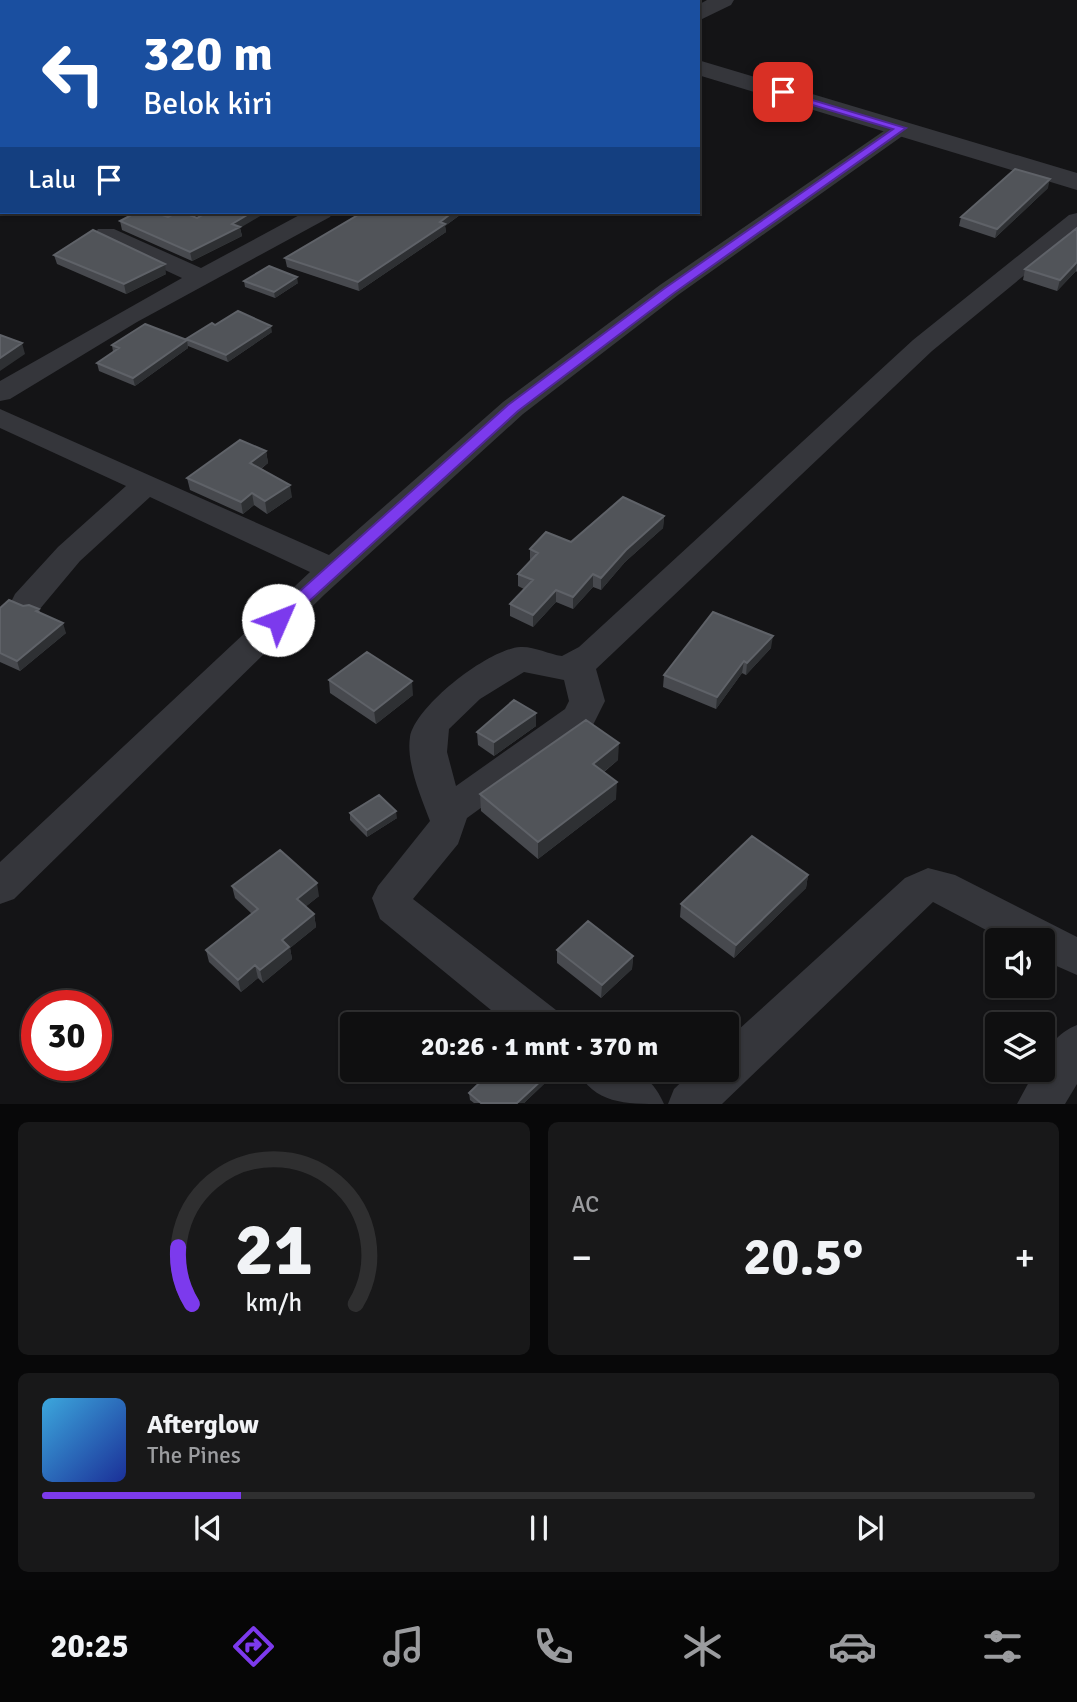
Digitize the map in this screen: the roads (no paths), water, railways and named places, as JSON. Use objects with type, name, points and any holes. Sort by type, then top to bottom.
[{"type":"street","points":[[700,13],[723,0]]},
{"type":"street","points":[[700,68],[1077,182]]},
{"type":"street","points":[[0,887],[331,570],[513,408],[572,361],[901,128]]},
{"type":"street","points":[[0,393],[201,277],[318,214]]},
{"type":"street","points":[[526,1012],[394,907],[392,898],[397,889],[444,833],[449,821],[428,748],[428,734],[434,723],[458,697],[519,659],[560,670],[578,666],[697,559],[902,363],[1077,220]]},
{"type":"street","points":[[106,234],[201,277]]},
{"type":"street","points":[[0,417],[331,570]]},
{"type":"street","points":[[27,602],[69,554],[146,484]]},
{"type":"street","points":[[446,813],[579,718],[587,701],[578,666]]},
{"type":"street","points":[[690,1104],[876,927],[928,885],[941,887],[1077,957]]},
{"type":"street","points":[[1039,1104],[1077,1045]]},
{"type":"street","points":[[614,1082],[642,1104]]}]
